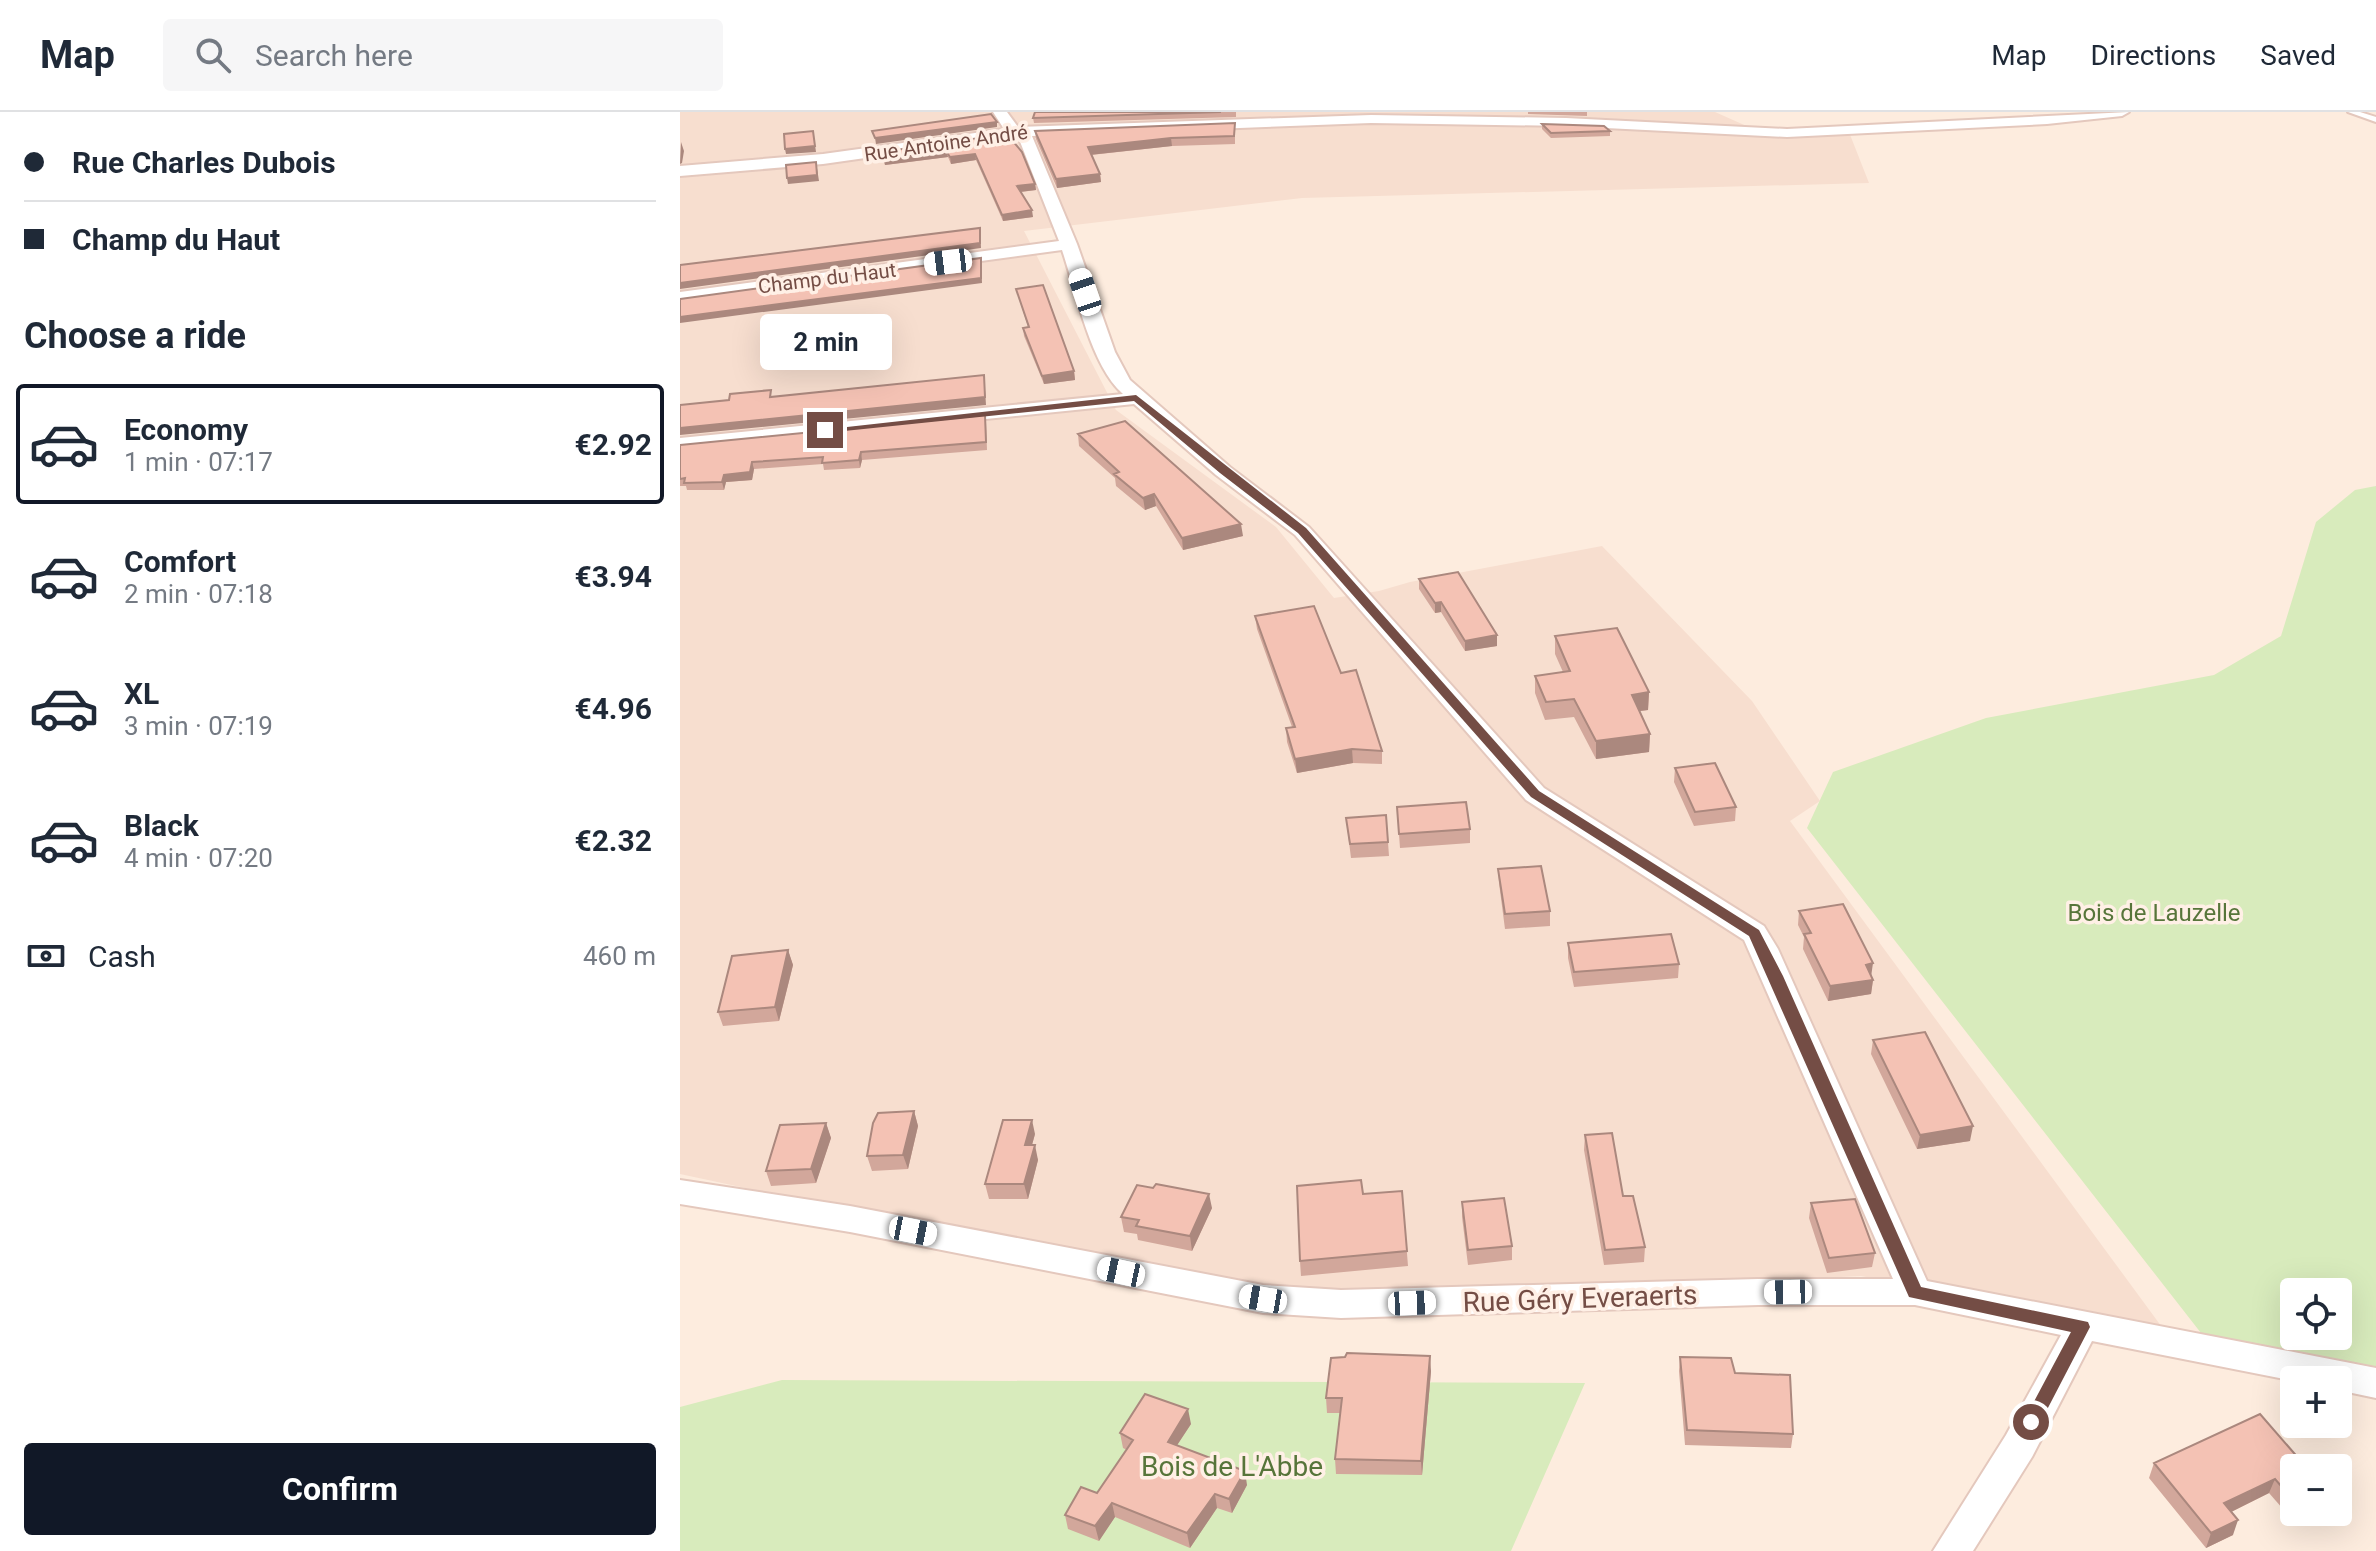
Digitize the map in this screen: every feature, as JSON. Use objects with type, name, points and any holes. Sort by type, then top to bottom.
[{"type":"street","name":"Rue Antoine André","points":[[680,171],[838,157],[1007,122],[1371,119],[1566,122],[1787,133],[2047,120],[2122,112]]},
{"type":"street","points":[[1007,122],[1025,136],[1053,197],[1116,374],[1136,398],[1223,471],[1302,531],[1535,794],[1754,933],[1764,949],[1915,1292]]},
{"type":"street","name":"Champ du Haut","points":[[680,297],[1007,255],[1069,244]]},
{"type":"street","points":[[680,444],[1136,398]]},
{"type":"street","name":"Rue Géry Everaerts","points":[[680,1192],[850,1219],[1224,1292],[1294,1302],[1412,1303],[1758,1292],[1915,1292],[2376,1383]]},
{"type":"street","points":[[1952,1551],[2019,1446],[2082,1327]]},
{"type":"lane","points":[[2352,112],[2376,120]]},
{"type":"shaded area","points":[[680,112],[1715,112],[1751,128],[1847,127],[1869,183],[1302,198],[1024,231],[1116,410],[1276,527],[1334,598],[1602,546],[1752,701],[1820,801],[1790,821],[2167,1334],[1861,1276],[1283,1303],[680,1174]]},
{"type":"green space","name":"Bois de Lauzelle","points":[[2376,486],[2376,1370],[2208,1342],[1807,828],[1833,772],[1986,718],[2214,675],[2281,636],[2316,522],[2355,490]]},
{"type":"green space","name":"Bois de L'Abbe","points":[[782,1380],[1585,1383],[1511,1551],[680,1551],[680,1407]]},
{"type":"building","points":[[1035,112],[1221,112],[1033,118]]},
{"type":"building","points":[[991,114],[997,122],[875,138],[872,131]]},
{"type":"building","points":[[1235,123],[1234,136],[1171,138],[1088,147],[1100,174],[1056,179],[1035,131]]},
{"type":"building","points":[[1542,124],[1604,126],[1610,131],[1551,133]]},
{"type":"building","points":[[813,131],[815,146],[785,149],[784,134]]},
{"type":"building","points":[[1007,134],[1022,152],[1035,184],[1017,186],[1032,210],[1002,215],[975,154],[950,157],[946,151],[884,159],[881,152]]},
{"type":"building","points":[[816,162],[817,175],[787,178],[786,165]]},
{"type":"building","points":[[980,228],[980,243],[680,283],[680,265]]},
{"type":"building","points":[[981,258],[981,278],[680,317],[680,299]]},
{"type":"building","points":[[1043,285],[1074,371],[1042,376],[1023,328],[1029,327],[1016,289]]},
{"type":"building","points":[[984,375],[985,397],[680,428],[680,405],[729,400],[730,394],[771,390],[770,397]]},
{"type":"building","points":[[985,415],[986,442],[861,452],[859,460],[822,463],[823,457],[752,462],[750,472],[724,475],[722,482],[684,483],[685,478],[680,479],[680,445]]},
{"type":"building","points":[[1125,421],[1241,524],[1182,538],[1154,494],[1143,498],[1114,474],[1119,472],[1078,434]]},
{"type":"building","points":[[1458,572],[1497,635],[1465,641],[1441,602],[1435,603],[1419,579]]},
{"type":"building","points":[[1314,606],[1341,673],[1356,670],[1382,751],[1352,749],[1295,759],[1286,728],[1295,727],[1255,616]]},
{"type":"building","points":[[1617,628],[1649,692],[1632,695],[1650,734],[1596,741],[1574,699],[1546,702],[1535,676],[1570,671],[1555,636]]},
{"type":"building","points":[[1715,763],[1736,807],[1695,812],[1675,768]]},
{"type":"building","points":[[1466,802],[1470,829],[1399,834],[1397,807]]},
{"type":"building","points":[[1386,815],[1388,842],[1350,844],[1346,818]]},
{"type":"building","points":[[1541,866],[1550,911],[1505,914],[1498,869]]},
{"type":"building","points":[[1843,904],[1873,963],[1866,965],[1873,980],[1830,986],[1804,934],[1811,933],[1799,911]]},
{"type":"building","points":[[1671,934],[1679,964],[1574,972],[1568,943]]},
{"type":"building","points":[[788,950],[775,1007],[718,1012],[732,956]]},
{"type":"building","points":[[1925,1032],[1973,1126],[1920,1135],[1873,1040]]},
{"type":"building","points":[[914,1111],[903,1155],[867,1156],[878,1113]]},
{"type":"building","points":[[1003,1120],[1032,1120],[1025,1145],[1035,1145],[1024,1184],[985,1184]]},
{"type":"building","points":[[826,1123],[811,1169],[766,1171],[780,1125]]},
{"type":"building","points":[[1612,1133],[1623,1196],[1633,1196],[1645,1247],[1605,1250],[1585,1135]]},
{"type":"building","points":[[1361,1180],[1363,1194],[1402,1191],[1407,1251],[1300,1261],[1297,1186]]},
{"type":"building","points":[[1156,1184],[1209,1194],[1190,1236],[1136,1226],[1139,1220],[1121,1217],[1137,1185],[1153,1188]]},
{"type":"building","points":[[1504,1198],[1512,1246],[1468,1250],[1462,1202]]},
{"type":"building","points":[[1855,1199],[1875,1253],[1829,1258],[1811,1203]]},
{"type":"building","points":[[1347,1353],[1430,1356],[1421,1461],[1335,1459],[1342,1398],[1326,1398],[1331,1358],[1345,1357]]},
{"type":"building","points":[[1680,1357],[1731,1358],[1735,1373],[1790,1375],[1793,1434],[1687,1430]]},
{"type":"building","points":[[1145,1394],[1188,1409],[1168,1442],[1245,1471],[1229,1499],[1215,1494],[1187,1533],[1112,1503],[1095,1526],[1065,1515],[1081,1487],[1097,1493],[1133,1440],[1120,1433]]},
{"type":"building","points":[[2260,1414],[2295,1454],[2280,1454],[2280,1485],[2275,1479],[2224,1503],[2238,1520],[2211,1533],[2154,1463]]},
{"type":"route","points":[[825,430],[1136,398],[1223,471],[1302,531],[1535,794],[1754,933],[1764,949],[1915,1292],[2082,1327],[2031,1422]]}]
